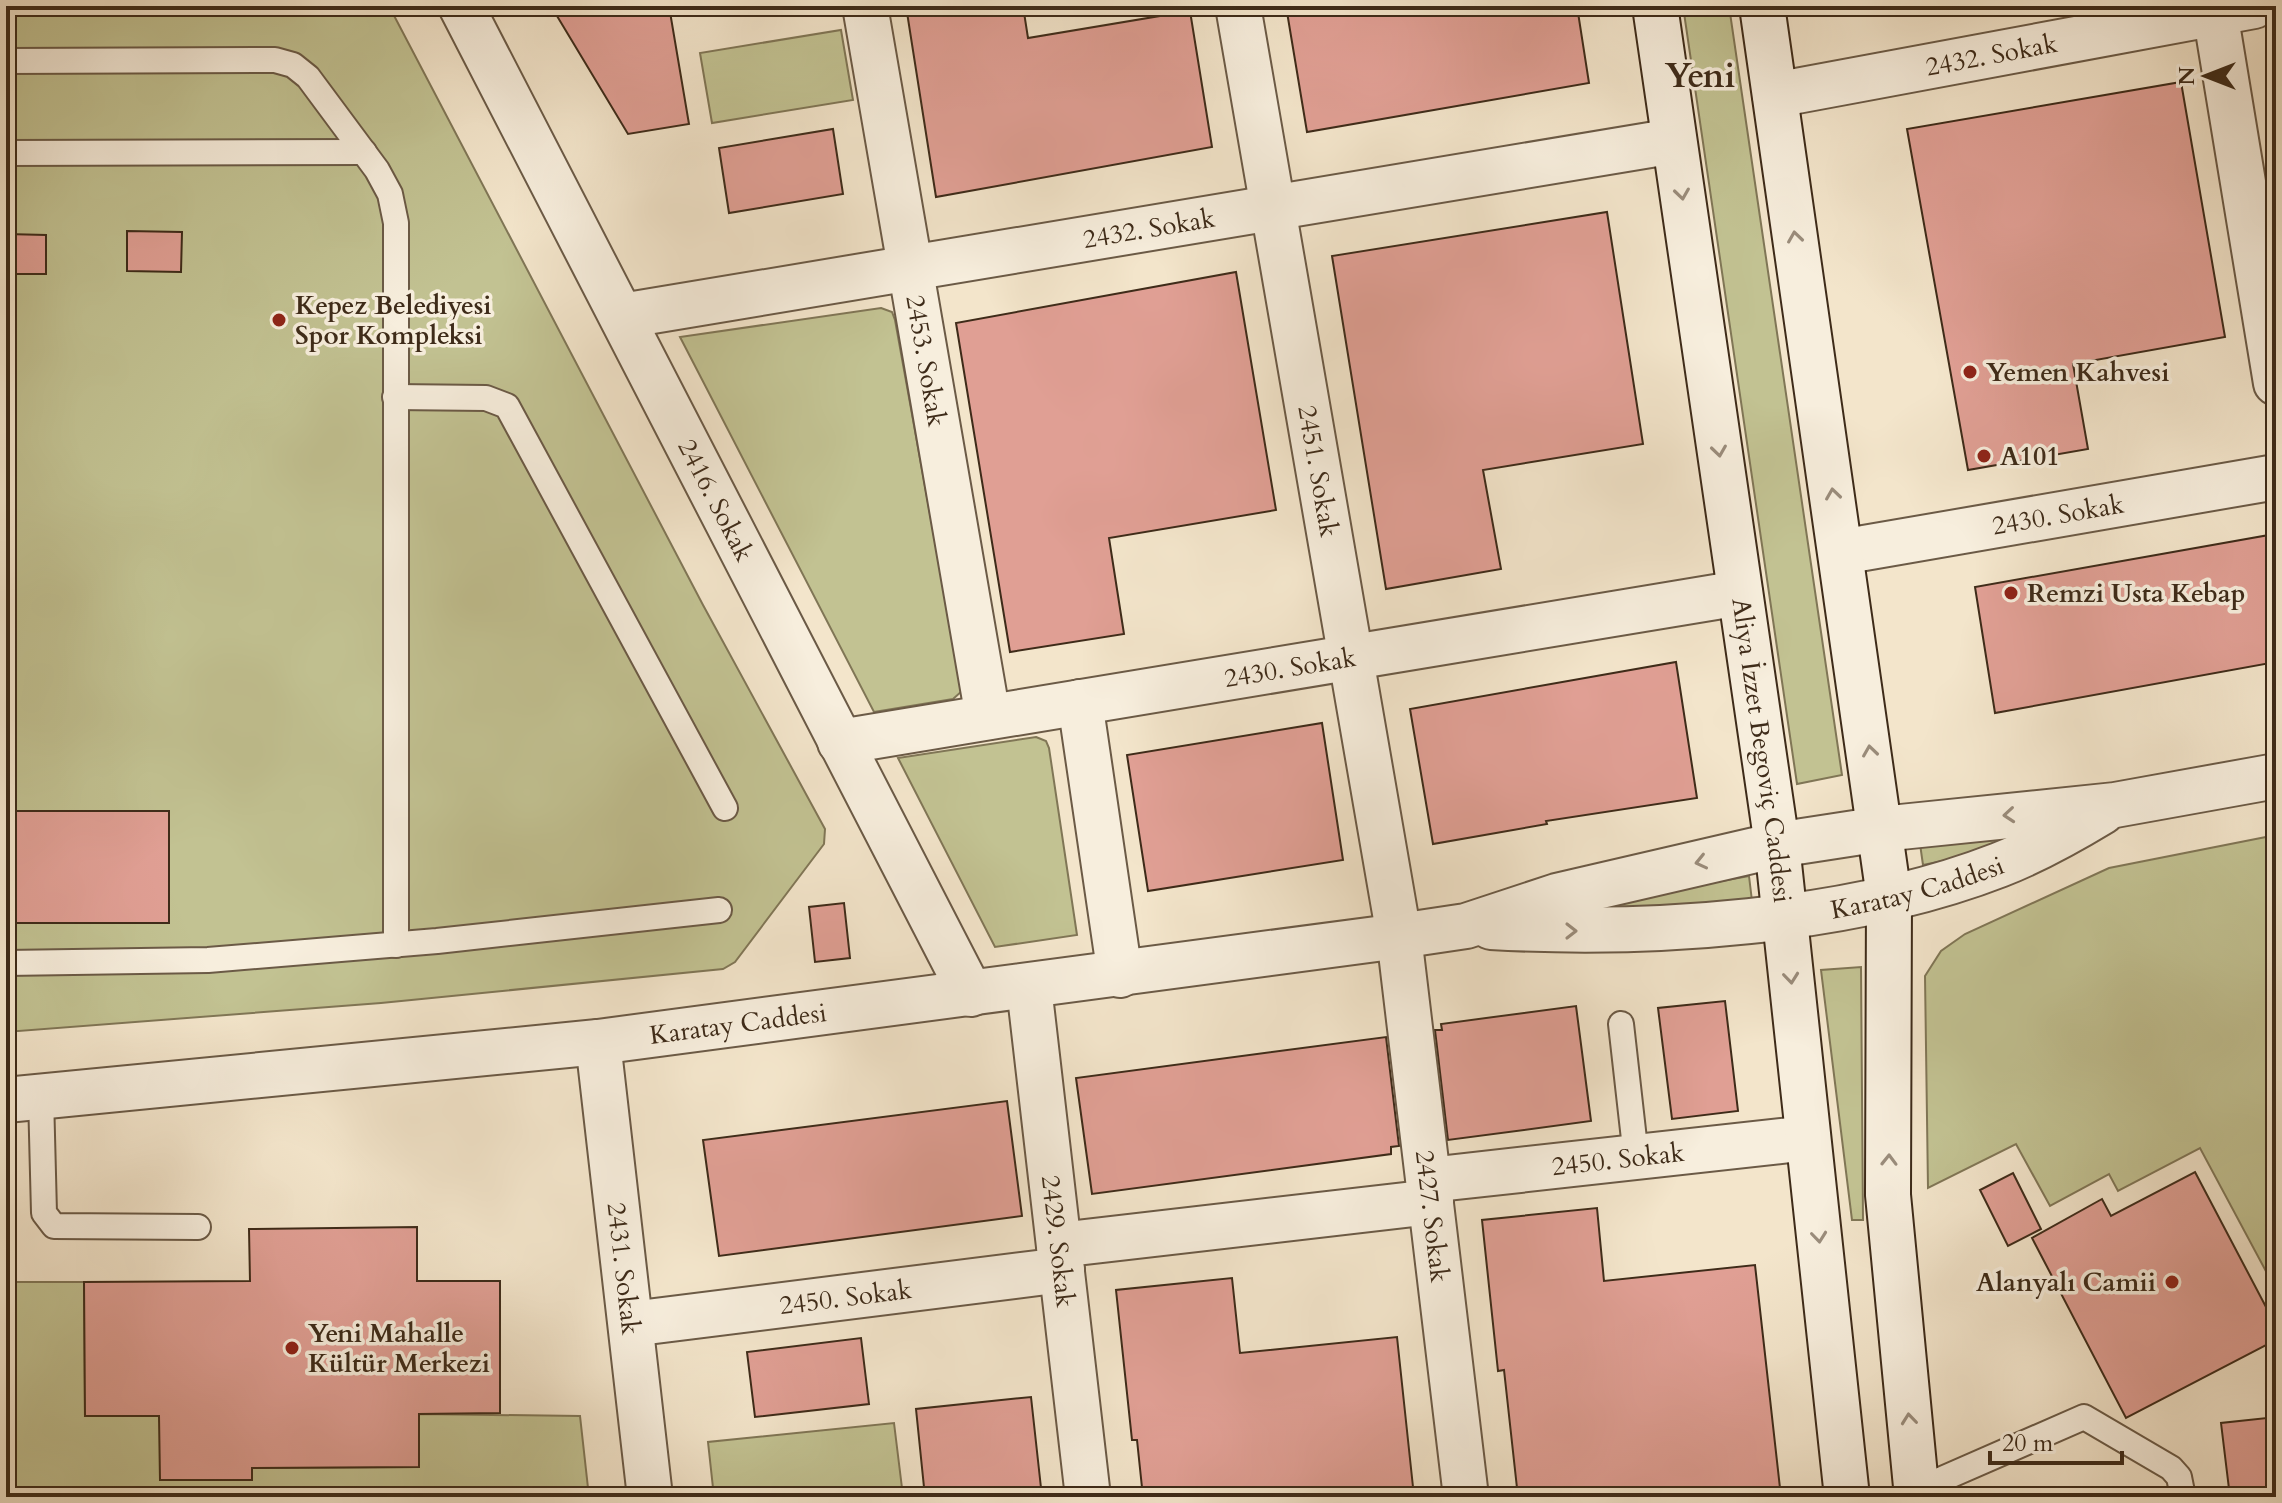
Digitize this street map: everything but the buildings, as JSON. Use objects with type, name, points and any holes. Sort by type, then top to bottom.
[{"type":"street","name":"2416. Sokak","points":[[461,6],[971,994]]},
{"type":"street","name":"2453. Sokak","points":[[865,6],[988,717]]},
{"type":"street","name":"2451. Sokak","points":[[1238,6],[1399,936]]},
{"type":"street","name":"Aliya İzzet Begoviç Caddesi","points":[[1655,6],[1777,845],[1847,1497]]},
{"type":"street","points":[[1762,6],[1889,897],[1888,1195],[1917,1494]]},
{"type":"street","name":"2432. Sokak","points":[[1775,95],[2228,9]]},
{"type":"street","points":[[2228,9],[2276,383]]},
{"type":"street","name":"2432. Sokak","points":[[622,316],[1674,141]]},
{"type":"street","name":"2430. Sokak","points":[[1841,552],[2276,477]]},
{"type":"street","name":"2430. Sokak","points":[[840,742],[1740,593]]},
{"type":"street","points":[[1080,702],[1120,975]]},
{"type":"street","name":"Karatay Caddesi","points":[[23,1098],[598,1042],[1399,936],[1466,926],[1557,896],[1777,845],[1881,829],[2115,805],[2276,776]]},
{"type":"street","name":"Karatay Caddesi","points":[[1466,926],[1613,931],[1688,927],[1784,916],[1889,897],[2001,864],[2034,850],[2115,805]]},
{"type":"street","name":"2427. Sokak","points":[[1399,936],[1466,1497]]},
{"type":"street","name":"2429. Sokak","points":[[1029,987],[1088,1497]]},
{"type":"street","name":"2431. Sokak","points":[[598,1042],[650,1497]]},
{"type":"street","name":"2450. Sokak","points":[[631,1324],[1060,1257],[1636,1157],[1808,1138]]},
{"type":"lane","points":[[6,61],[284,62],[308,77],[364,152],[390,194],[396,223],[396,945]]},
{"type":"lane","points":[[6,153],[364,152]]},
{"type":"lane","points":[[395,397],[486,398],[507,406],[725,808]]},
{"type":"lane","points":[[6,963],[208,960],[396,945],[719,910]]},
{"type":"lane","points":[[1621,1024],[1636,1157]]},
{"type":"lane","points":[[23,1098],[44,1213],[54,1226],[198,1227]]},
{"type":"lane","points":[[1917,1494],[2084,1417],[2171,1468],[2179,1477],[2183,1497]]},
{"type":"green space","name":"Kepez Belediyesi Spor Kompleksi","points":[[6,6],[389,6],[703,605],[825,829],[824,844],[735,962],[723,969],[381,1003],[6,1032]]},
{"type":"green space","points":[[1683,6],[1729,6],[1842,775],[1797,784]]},
{"type":"green space","points":[[841,30],[853,100],[712,123],[700,53]]},
{"type":"green space","points":[[881,308],[892,312],[895,320],[962,691],[953,699],[874,712],[680,337]]},
{"type":"green space","points":[[1036,737],[1046,741],[1049,748],[1077,935],[995,947],[898,758]]},
{"type":"green space","points":[[2027,834],[1957,858],[1923,865],[1920,844]]},
{"type":"green space","points":[[2276,835],[2276,1290],[2200,1148],[2118,1191],[2109,1174],[2050,1206],[2016,1144],[1928,1188],[1925,976],[1941,951],[1965,934],[2109,868]]},
{"type":"green space","points":[[1749,876],[1752,901],[1647,911],[1580,907]]},
{"type":"green space","points":[[1861,967],[1863,1220],[1852,1220],[1821,970]]},
{"type":"green space","points":[[6,1282],[84,1282],[85,1416],[159,1416],[252,1468],[418,1467],[419,1414],[580,1416],[589,1497],[6,1497]]},
{"type":"green space","points":[[894,1423],[902,1488],[819,1497],[714,1497],[708,1442]]},
{"type":"place","name":"Kepez Belediyesi Spor Kompleksi","points":[[279,320]]},
{"type":"place","name":"Yemen Kahvesi","points":[[1970,372]]},
{"type":"place","name":"A101","points":[[1984,456]]},
{"type":"place","name":"Remzi Usta Kebap","points":[[2011,593]]},
{"type":"place","name":"Alanyalı Camii","points":[[2172,1282]]},
{"type":"place","name":"Yeni Mahalle Kültür Merkezi","points":[[292,1348]]},
{"type":"district","name":"Yeni","points":[[1700,75]]}]
